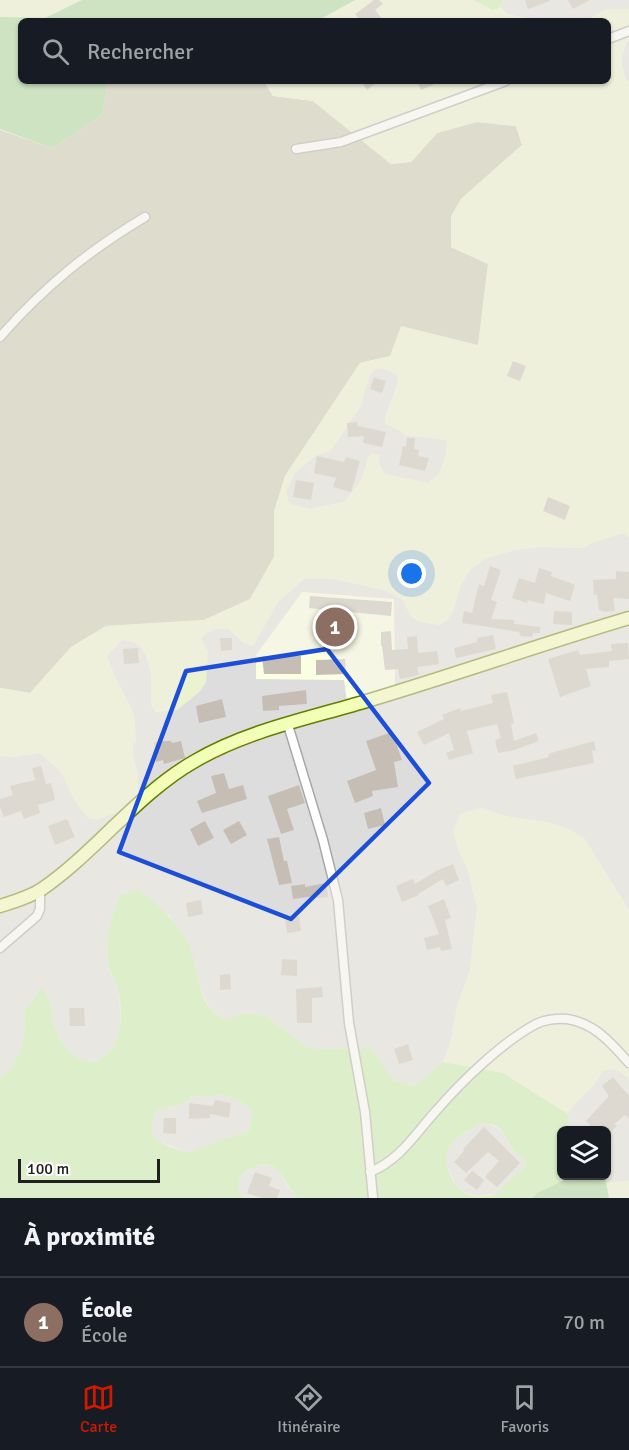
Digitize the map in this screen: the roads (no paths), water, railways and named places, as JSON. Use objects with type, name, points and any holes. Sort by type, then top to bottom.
[{"type":"main road","points":[[0,906],[40,890],[180,770],[231,743],[262,731],[506,658],[629,618]]},
{"type":"street","points":[[611,38],[629,31]]},
{"type":"street","points":[[296,149],[340,142],[498,84]]},
{"type":"street","points":[[0,337],[53,282],[105,241],[145,217]]},
{"type":"street","points":[[288,725],[323,840],[338,900],[349,1023],[365,1112],[373,1198]]},
{"type":"street","points":[[0,948],[37,916],[40,909],[40,890]]},
{"type":"street","points":[[370,1173],[390,1163],[459,1086],[506,1045],[536,1024],[548,1020],[567,1019],[584,1024],[607,1038],[629,1063]]},
{"type":"place","name":"École","points":[[335,627]]}]
